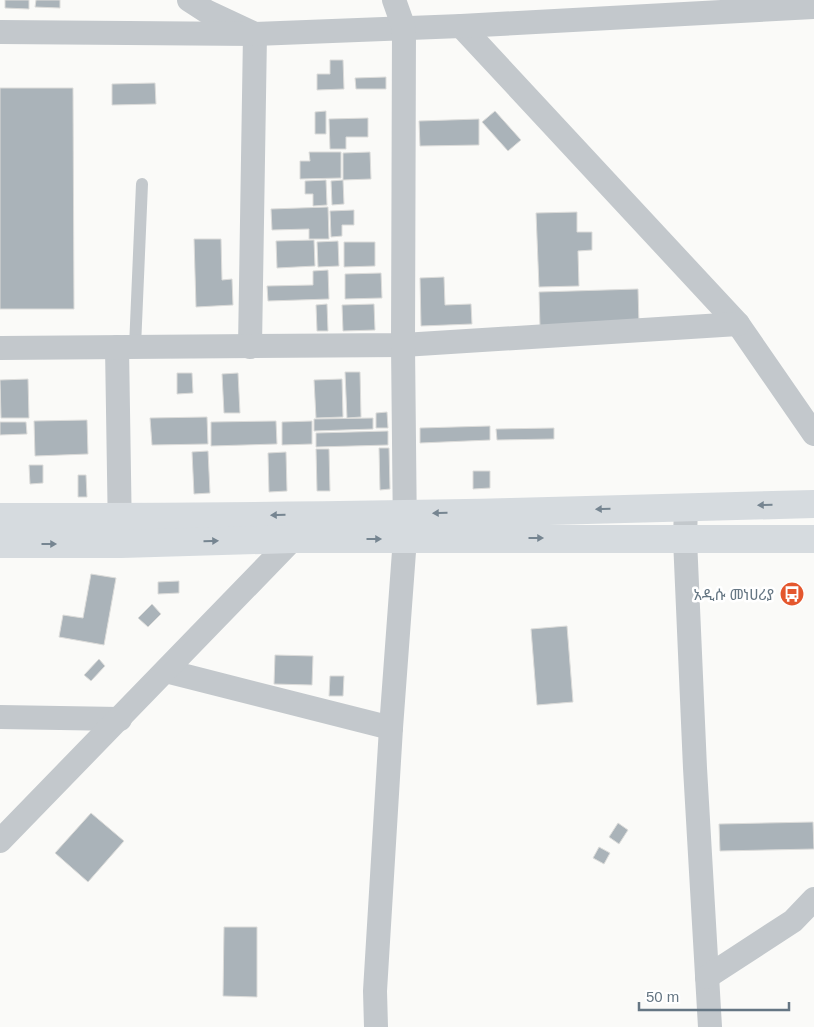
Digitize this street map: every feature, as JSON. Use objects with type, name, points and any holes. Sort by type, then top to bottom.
[{"type":"main road","points":[[0,517],[120,530],[293,539],[511,512],[814,504]]},
{"type":"main road","points":[[0,544],[120,530],[405,526],[685,538],[814,539]]},
{"type":"street","points":[[189,0],[206,11],[255,34]]},
{"type":"street","points":[[376,1027],[375,991],[405,526],[403,345],[404,28],[394,0]]},
{"type":"street","points":[[0,32],[255,34],[461,26],[814,7]]},
{"type":"street","points":[[461,26],[738,324],[814,434]]},
{"type":"street","points":[[250,346],[255,34]]},
{"type":"street","points":[[0,348],[403,345],[738,324]]},
{"type":"street","points":[[120,530],[126,347]]},
{"type":"street","points":[[686,506],[685,538],[695,778],[710,1027]]},
{"type":"street","points":[[0,842],[293,539]]},
{"type":"street","points":[[166,671],[391,728]]},
{"type":"street","points":[[0,717],[120,719]]},
{"type":"street","points":[[707,977],[793,921],[814,899]]},
{"type":"lane","points":[[126,347],[142,184]]},
{"type":"building","points":[[5,0],[29,0],[29,9],[5,8]]},
{"type":"building","points":[[36,0],[60,0],[60,8],[35,7]]},
{"type":"building","points":[[330,60],[343,60],[344,89],[317,90],[317,74],[330,74]]},
{"type":"building","points":[[386,77],[386,89],[356,89],[355,78]]},
{"type":"building","points":[[155,83],[156,104],[112,105],[112,84]]},
{"type":"building","points":[[0,88],[73,88],[74,309],[0,309]]},
{"type":"building","points":[[326,111],[326,134],[315,134],[315,112]]},
{"type":"building","points":[[495,111],[521,140],[508,151],[482,122]]},
{"type":"building","points":[[368,118],[368,137],[346,137],[346,149],[330,149],[329,119]]},
{"type":"building","points":[[479,119],[479,145],[420,146],[419,121]]},
{"type":"building","points":[[309,152],[341,152],[341,178],[300,179],[300,161],[310,161]]},
{"type":"building","points":[[370,152],[371,179],[343,180],[343,153]]},
{"type":"building","points":[[326,180],[327,205],[313,206],[313,194],[305,194],[305,181]]},
{"type":"building","points":[[343,180],[344,204],[332,205],[331,181]]},
{"type":"building","points":[[328,207],[329,239],[309,239],[309,229],[272,230],[271,209]]},
{"type":"building","points":[[354,210],[354,225],[342,225],[342,236],[331,237],[330,211]]},
{"type":"building","points":[[577,212],[577,232],[592,232],[592,250],[578,251],[579,286],[539,287],[536,213]]},
{"type":"building","points":[[194,239],[221,239],[222,280],[232,279],[233,305],[196,307]]},
{"type":"building","points":[[314,240],[315,266],[277,268],[276,241]]},
{"type":"building","points":[[338,241],[339,266],[318,267],[317,242]]},
{"type":"building","points":[[344,242],[375,242],[375,266],[344,267]]},
{"type":"building","points":[[328,270],[329,299],[268,301],[267,286],[313,285],[313,271]]},
{"type":"building","points":[[381,273],[382,298],[345,299],[345,274]]},
{"type":"building","points":[[444,277],[445,305],[471,304],[472,324],[421,326],[420,278]]},
{"type":"building","points":[[638,289],[639,324],[540,327],[539,292]]},
{"type":"building","points":[[327,304],[328,331],[317,331],[316,305]]},
{"type":"building","points":[[374,304],[375,330],[343,331],[342,305]]},
{"type":"building","points":[[345,372],[360,372],[361,417],[347,418]]},
{"type":"building","points":[[177,373],[192,373],[193,393],[177,394]]},
{"type":"building","points":[[238,373],[240,413],[224,413],[222,374]]},
{"type":"building","points":[[28,379],[29,418],[1,418],[0,380]]},
{"type":"building","points":[[342,379],[343,417],[316,418],[314,380]]},
{"type":"building","points":[[387,412],[388,428],[376,428],[376,413]]},
{"type":"building","points":[[207,417],[208,444],[152,445],[150,418]]},
{"type":"building","points":[[373,418],[373,429],[314,431],[314,419]]},
{"type":"building","points":[[87,420],[88,454],[35,456],[34,421]]},
{"type":"building","points":[[276,421],[277,444],[211,446],[211,422]]},
{"type":"building","points":[[312,421],[312,444],[282,445],[282,422]]},
{"type":"building","points":[[0,422],[26,422],[27,434],[0,435]]},
{"type":"building","points":[[490,426],[490,440],[420,443],[420,428]]},
{"type":"building","points":[[554,428],[554,439],[497,440],[496,429]]},
{"type":"building","points":[[388,431],[388,445],[316,447],[316,433]]},
{"type":"building","points":[[379,448],[389,448],[390,489],[380,490]]},
{"type":"building","points":[[316,449],[329,449],[330,491],[317,491]]},
{"type":"building","points":[[208,451],[210,493],[194,494],[192,452]]},
{"type":"building","points":[[286,452],[287,491],[269,492],[268,453]]},
{"type":"building","points":[[29,465],[43,465],[43,483],[30,484]]},
{"type":"building","points":[[473,471],[490,471],[490,488],[473,489]]},
{"type":"building","points":[[78,475],[86,475],[87,497],[78,497]]},
{"type":"building","points":[[91,574],[116,578],[104,645],[59,637],[63,615],[83,618]]},
{"type":"building","points":[[179,581],[179,593],[158,594],[158,582]]},
{"type":"building","points":[[152,604],[161,614],[148,627],[138,618]]},
{"type":"building","points":[[567,626],[573,702],[537,705],[531,629]]},
{"type":"building","points":[[275,655],[313,656],[312,685],[274,684]]},
{"type":"building","points":[[99,659],[105,666],[91,681],[84,675]]},
{"type":"building","points":[[330,676],[344,676],[343,696],[329,696]]},
{"type":"building","points":[[91,813],[124,841],[88,882],[55,853]]},
{"type":"building","points":[[813,822],[814,849],[720,851],[719,824]]},
{"type":"building","points":[[618,823],[628,830],[619,844],[609,837]]},
{"type":"building","points":[[599,847],[610,853],[604,864],[593,858]]},
{"type":"building","points":[[224,927],[257,927],[257,997],[223,996]]},
{"type":"place","name":"አዲሱ መነሀሪያ","points":[[792,594]]}]
